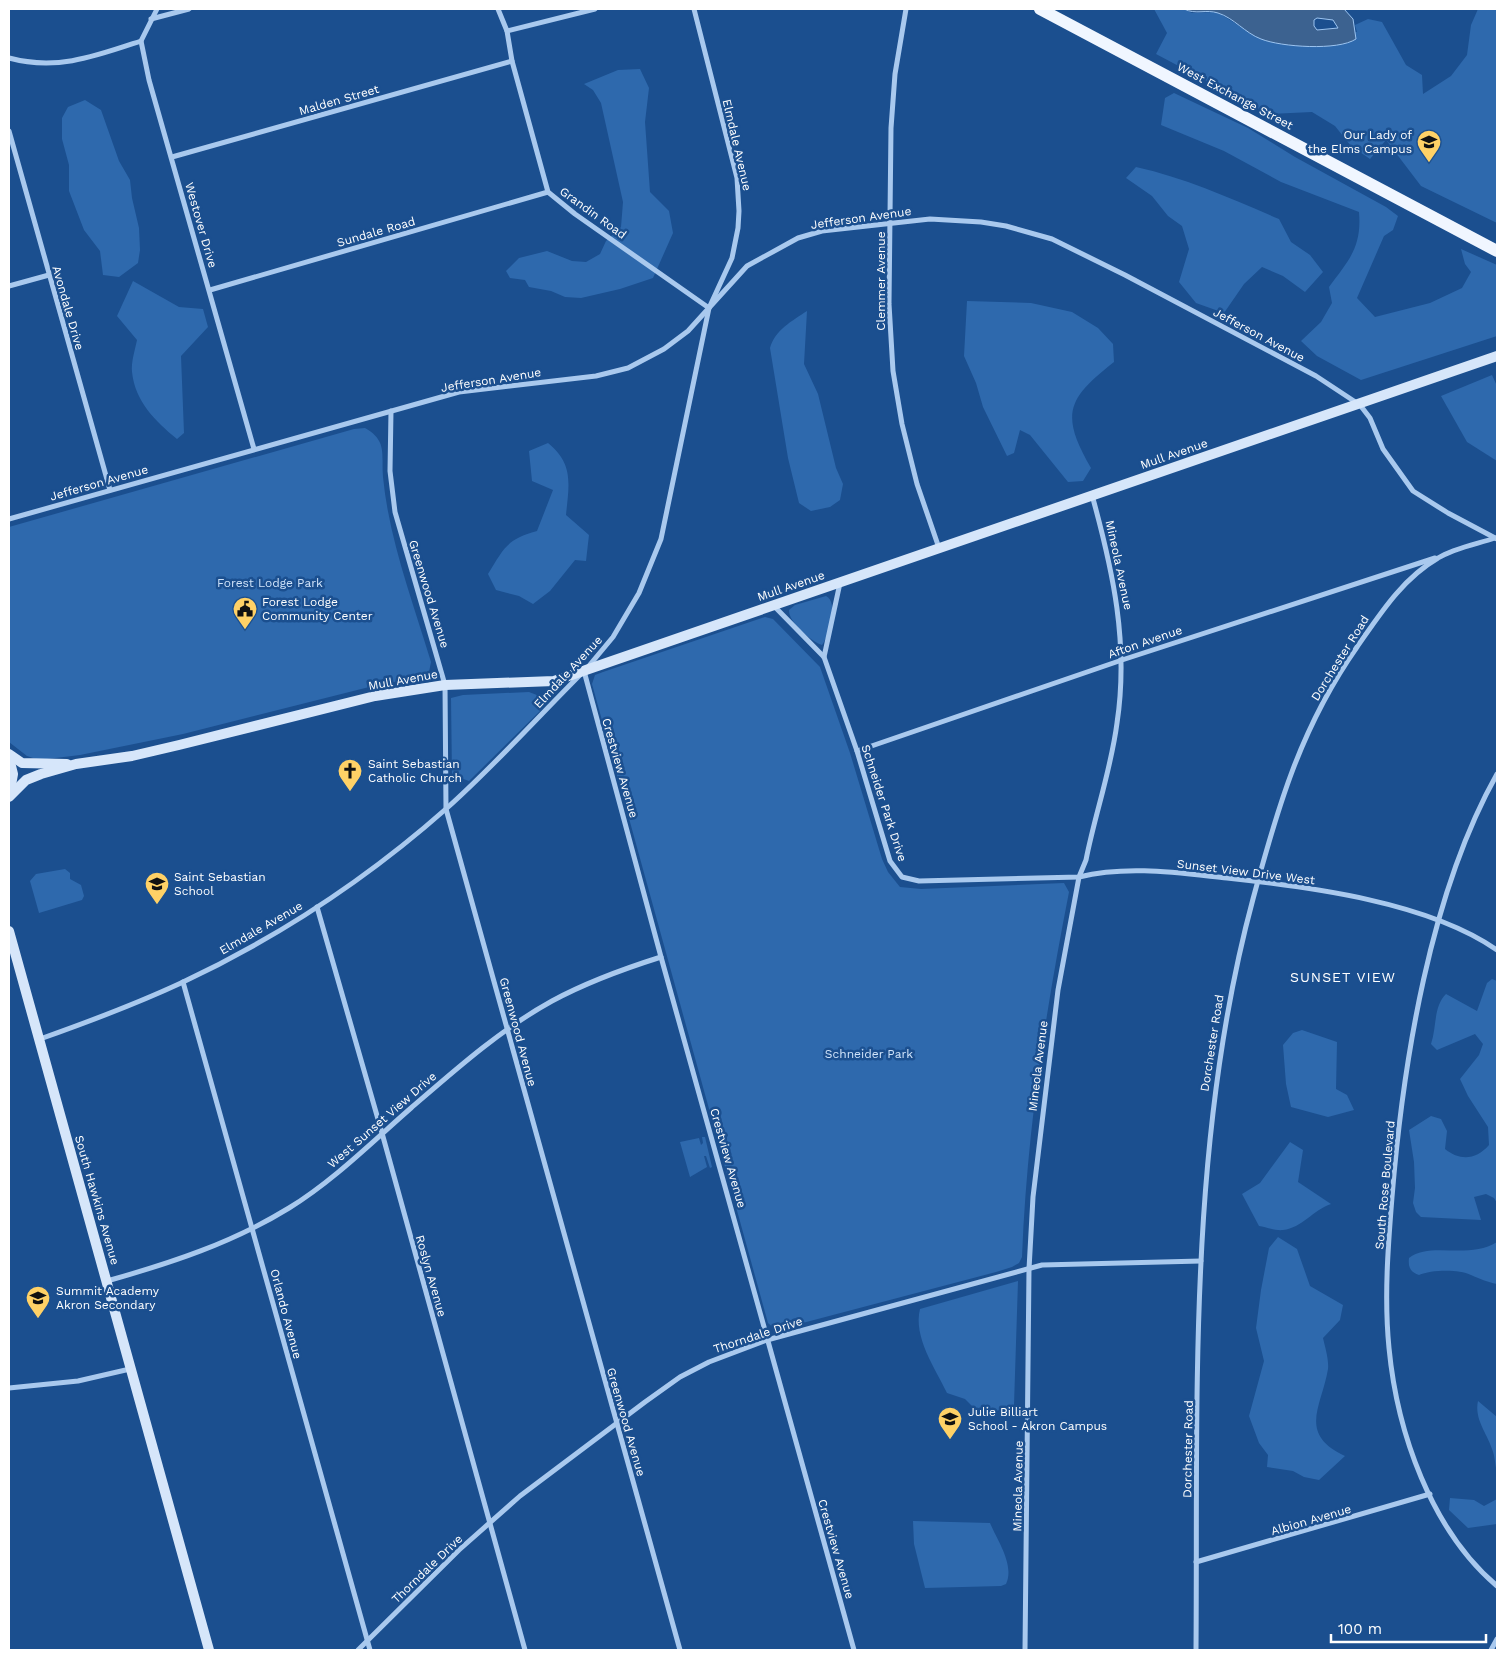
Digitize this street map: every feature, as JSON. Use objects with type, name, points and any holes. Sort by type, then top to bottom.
[{"type":"main road","name":"West Exchange Street","points":[[1040,9],[1497,251]]},
{"type":"street","points":[[9,58],[42,64],[67,63],[141,42],[157,9]]},
{"type":"street","points":[[151,19],[189,9]]},
{"type":"street","name":"Grandin Road","points":[[498,9],[506,31],[512,61],[548,192],[575,214],[709,308]]},
{"type":"street","points":[[506,31],[595,9]]},
{"type":"street","name":"Elmdale Avenue","points":[[40,1039],[111,1013],[182,982],[317,907],[379,863],[446,809],[507,751],[603,651],[622,622],[640,593],[658,548],[670,503],[709,308],[732,258],[738,228],[739,194],[694,9]]},
{"type":"street","name":"Clemmer Avenue","points":[[906,9],[895,74],[891,128],[889,304],[898,404],[917,484],[939,548]]},
{"type":"street","name":"Westover Drive","points":[[141,42],[149,80],[254,449]]},
{"type":"street","name":"Malden Street","points":[[172,157],[512,61]]},
{"type":"street","name":"Avondale Drive","points":[[9,131],[110,490]]},
{"type":"street","name":"Sundale Road","points":[[210,290],[548,192]]},
{"type":"street","name":"Jefferson Avenue","points":[[9,519],[459,392],[596,376],[628,368],[671,344],[688,331],[747,266],[798,238],[822,231],[930,219],[981,222],[1014,228],[1052,239],[1125,274],[1316,376],[1360,405],[1370,418],[1383,449],[1413,491],[1448,513],[1496,538]]},
{"type":"street","points":[[9,286],[49,275]]},
{"type":"street","name":"Mull Avenue","points":[[9,754],[22,763],[76,764],[132,756],[375,696],[445,685],[554,681],[1092,495],[1360,405],[1497,356]]},
{"type":"street","name":"Greenwood Avenue","points":[[391,411],[390,471],[395,512],[445,685],[446,809],[680,1650]]},
{"type":"street","name":"Mineola Avenue","points":[[1025,1650],[1029,1269],[1032,1198],[1058,990],[1079,877],[1086,860],[1114,744],[1122,680],[1115,586],[1092,495]]},
{"type":"street","name":"Dorchester Road","points":[[1196,1650],[1201,1261],[1209,1140],[1220,1056],[1237,958],[1273,822],[1289,776],[1331,687],[1381,611],[1407,581],[1440,556],[1496,538]]},
{"type":"street","name":"Afton Avenue","points":[[857,751],[1122,660],[1440,556]]},
{"type":"street","points":[[824,657],[841,582]]},
{"type":"street","name":"Schneider Park Drive","points":[[772,605],[824,657],[857,751],[890,861],[898,875],[919,881],[981,879]]},
{"type":"street","name":"Crestview Avenue","points":[[584,672],[661,957],[854,1650]]},
{"type":"street","points":[[9,758],[13,774],[9,797]]},
{"type":"street","name":"Mull Avenue","points":[[9,797],[26,780],[76,764]]},
{"type":"street","name":"South Rose Boulevard","points":[[1497,774],[1464,843],[1439,921],[1416,1023],[1395,1160],[1387,1298],[1389,1347],[1397,1395],[1412,1450],[1430,1494],[1445,1521],[1470,1558],[1497,1586]]},
{"type":"street","name":"Sunset View Drive West","points":[[981,879],[1079,877],[1132,871],[1205,875],[1257,882],[1376,903],[1439,921],[1473,935],[1497,950]]},
{"type":"street","name":"Roslyn Avenue","points":[[317,907],[382,1133],[525,1650]]},
{"type":"street","name":"South Hawkins Avenue","points":[[9,931],[209,1650]]},
{"type":"street","name":"West Sunset View Drive","points":[[107,1281],[202,1252],[253,1229],[290,1208],[325,1182],[507,1030],[551,1001],[588,983],[661,957]]},
{"type":"street","name":"Orlando Avenue","points":[[182,982],[370,1650]]},
{"type":"street","name":"Thorndale Drive","points":[[358,1650],[460,1550],[547,1474],[694,1369],[731,1352],[767,1340],[1042,1265],[1201,1261]]},
{"type":"street","points":[[9,1388],[78,1381],[130,1369]]},
{"type":"street","name":"Albion Avenue","points":[[1196,1562],[1430,1494]]},
{"type":"street","points":[[1491,1650],[1497,1639]]},
{"type":"green space","name":"Our Lady of the Elms Campus","points":[[1154,9],[1184,9],[1192,13],[1217,12],[1261,39],[1357,32],[1355,25],[1368,19],[1382,22],[1406,65],[1422,75],[1423,94],[1451,76],[1467,55],[1471,25],[1478,9],[1497,10],[1497,223],[1421,186],[1386,140],[1370,159],[1351,146],[1335,126],[1312,112],[1269,114],[1156,54],[1167,33]]},
{"type":"green space","points":[[640,69],[649,88],[645,122],[650,192],[669,211],[673,233],[653,278],[620,289],[581,298],[565,297],[551,291],[529,287],[525,280],[510,278],[506,271],[519,258],[547,251],[572,261],[586,262],[600,254],[606,241],[621,227],[623,202],[601,103],[593,90],[584,84],[618,70]]},
{"type":"green space","points":[[1174,93],[1248,128],[1295,157],[1386,207],[1398,216],[1393,230],[1384,236],[1357,298],[1375,317],[1430,303],[1462,288],[1471,272],[1465,264],[1461,249],[1497,265],[1497,336],[1361,380],[1317,356],[1301,341],[1321,322],[1332,303],[1329,287],[1353,252],[1358,235],[1359,212],[1281,182],[1224,151],[1161,125],[1165,98]]},
{"type":"green space","points":[[85,100],[101,110],[119,161],[130,180],[139,228],[140,250],[138,263],[119,277],[103,275],[100,251],[84,230],[69,191],[69,165],[62,139],[62,118],[68,107]]},
{"type":"green space","points":[[1136,167],[1191,183],[1279,219],[1291,242],[1310,255],[1323,272],[1305,292],[1283,276],[1262,267],[1244,284],[1224,313],[1196,303],[1179,282],[1189,249],[1182,226],[1168,216],[1152,196],[1126,178]]},
{"type":"green space","points":[[133,281],[179,307],[203,309],[208,327],[181,356],[184,433],[177,439],[147,410],[134,382],[132,364],[137,340],[117,316]]},
{"type":"green space","points":[[967,301],[1031,303],[1072,312],[1098,328],[1113,344],[1114,362],[1086,387],[1073,409],[1072,420],[1075,434],[1091,468],[1083,481],[1068,482],[1030,435],[1020,430],[1014,453],[1007,456],[983,407],[976,383],[964,356]]},
{"type":"green space","points":[[807,311],[804,364],[818,394],[836,468],[843,484],[840,500],[830,507],[811,511],[799,503],[788,458],[770,348],[780,331]]},
{"type":"green space","points":[[1492,375],[1497,386],[1497,461],[1467,442],[1441,396]]},
{"type":"green space","name":"Forest Lodge Park","points":[[365,428],[377,438],[382,449],[383,477],[390,524],[402,571],[431,662],[429,672],[419,679],[385,683],[183,734],[80,755],[39,760],[27,756],[9,742],[9,527],[354,429]]},
{"type":"green space","points":[[548,443],[562,459],[568,475],[566,515],[589,535],[586,561],[575,560],[550,591],[533,604],[519,596],[496,590],[488,574],[507,546],[519,537],[537,531],[553,490],[532,481],[529,451]]},
{"type":"green space","points":[[826,596],[830,599],[832,605],[832,619],[822,645],[812,640],[796,626],[789,610],[795,605]]},
{"type":"green space","name":"Schneider Park","points":[[765,617],[773,619],[820,667],[850,753],[882,859],[888,872],[900,887],[921,889],[1064,883],[1069,892],[1038,1073],[1024,1210],[1022,1257],[1019,1263],[996,1272],[776,1330],[768,1323],[592,684],[595,675]]},
{"type":"green space","points":[[529,692],[542,697],[544,704],[542,709],[469,781],[452,775],[451,698],[463,695]]},
{"type":"green space","points":[[65,869],[70,873],[70,879],[81,885],[84,896],[82,900],[39,913],[30,881],[36,874]]},
{"type":"green space","points":[[1492,979],[1497,981],[1497,1203],[1494,1198],[1486,1194],[1474,1197],[1481,1220],[1421,1217],[1416,1212],[1413,1203],[1415,1188],[1414,1162],[1409,1130],[1431,1116],[1441,1119],[1447,1131],[1445,1149],[1456,1156],[1468,1157],[1479,1154],[1489,1145],[1488,1127],[1468,1096],[1460,1079],[1479,1055],[1483,1044],[1475,1034],[1437,1050],[1431,1044],[1437,1011],[1446,994],[1477,1011],[1487,983]]},
{"type":"green space","points":[[1302,1030],[1337,1042],[1336,1089],[1347,1095],[1354,1110],[1328,1117],[1291,1107],[1286,1084],[1283,1045],[1293,1033]]},
{"type":"green space","points":[[702,1137],[705,1137],[712,1167],[710,1168],[706,1156],[704,1156],[707,1167],[690,1177],[680,1142],[699,1138],[701,1145],[703,1143]]},
{"type":"green space","points":[[1290,1142],[1303,1150],[1298,1182],[1331,1204],[1290,1229],[1277,1230],[1259,1226],[1242,1194],[1260,1183]]},
{"type":"green space","points":[[1278,1237],[1297,1249],[1310,1286],[1343,1305],[1340,1320],[1323,1338],[1328,1369],[1316,1418],[1317,1429],[1321,1438],[1330,1447],[1345,1456],[1319,1480],[1304,1477],[1293,1471],[1267,1467],[1268,1455],[1259,1443],[1249,1416],[1264,1361],[1256,1328],[1261,1290],[1269,1248]]},
{"type":"green space","points":[[1497,1242],[1497,1284],[1466,1273],[1452,1271],[1437,1271],[1419,1275],[1409,1267],[1409,1258],[1418,1253],[1438,1250],[1474,1250]]},
{"type":"green space","points":[[1018,1281],[1014,1405],[982,1416],[965,1399],[947,1393],[922,1341],[919,1320],[920,1309]]},
{"type":"green space","points":[[1478,1401],[1497,1417],[1497,1472],[1490,1443],[1479,1420]]},
{"type":"green space","points":[[1450,1498],[1474,1500],[1484,1506],[1497,1499],[1497,1524],[1468,1528],[1449,1510]]},
{"type":"green space","points":[[913,1521],[990,1523],[1007,1561],[1008,1577],[1006,1584],[1001,1586],[925,1588],[914,1544]]},
{"type":"shaded area","points":[[1184,9],[1344,9],[1353,19],[1356,39],[1348,43],[1323,46],[1295,46],[1270,42],[1255,36],[1224,15]],"holes":[[[1317,18],[1333,20],[1338,28],[1317,30],[1314,26],[1314,20]]]},
{"type":"place","name":"Our Lady of the Elms Campus","points":[[1429,163]]},
{"type":"place","name":"Forest Lodge Community Center","points":[[245,630]]},
{"type":"place","name":"Saint Sebastian Catholic Church","points":[[350,792]]},
{"type":"place","name":"Saint Sebastian School","points":[[157,905]]},
{"type":"place","name":"Summit Academy Akron Secondary","points":[[38,1319]]},
{"type":"place","name":"Julie Billiart School - Akron Campus","points":[[950,1440]]},
{"type":"district","name":"SUNSET VIEW","points":[[1343,977]]}]
